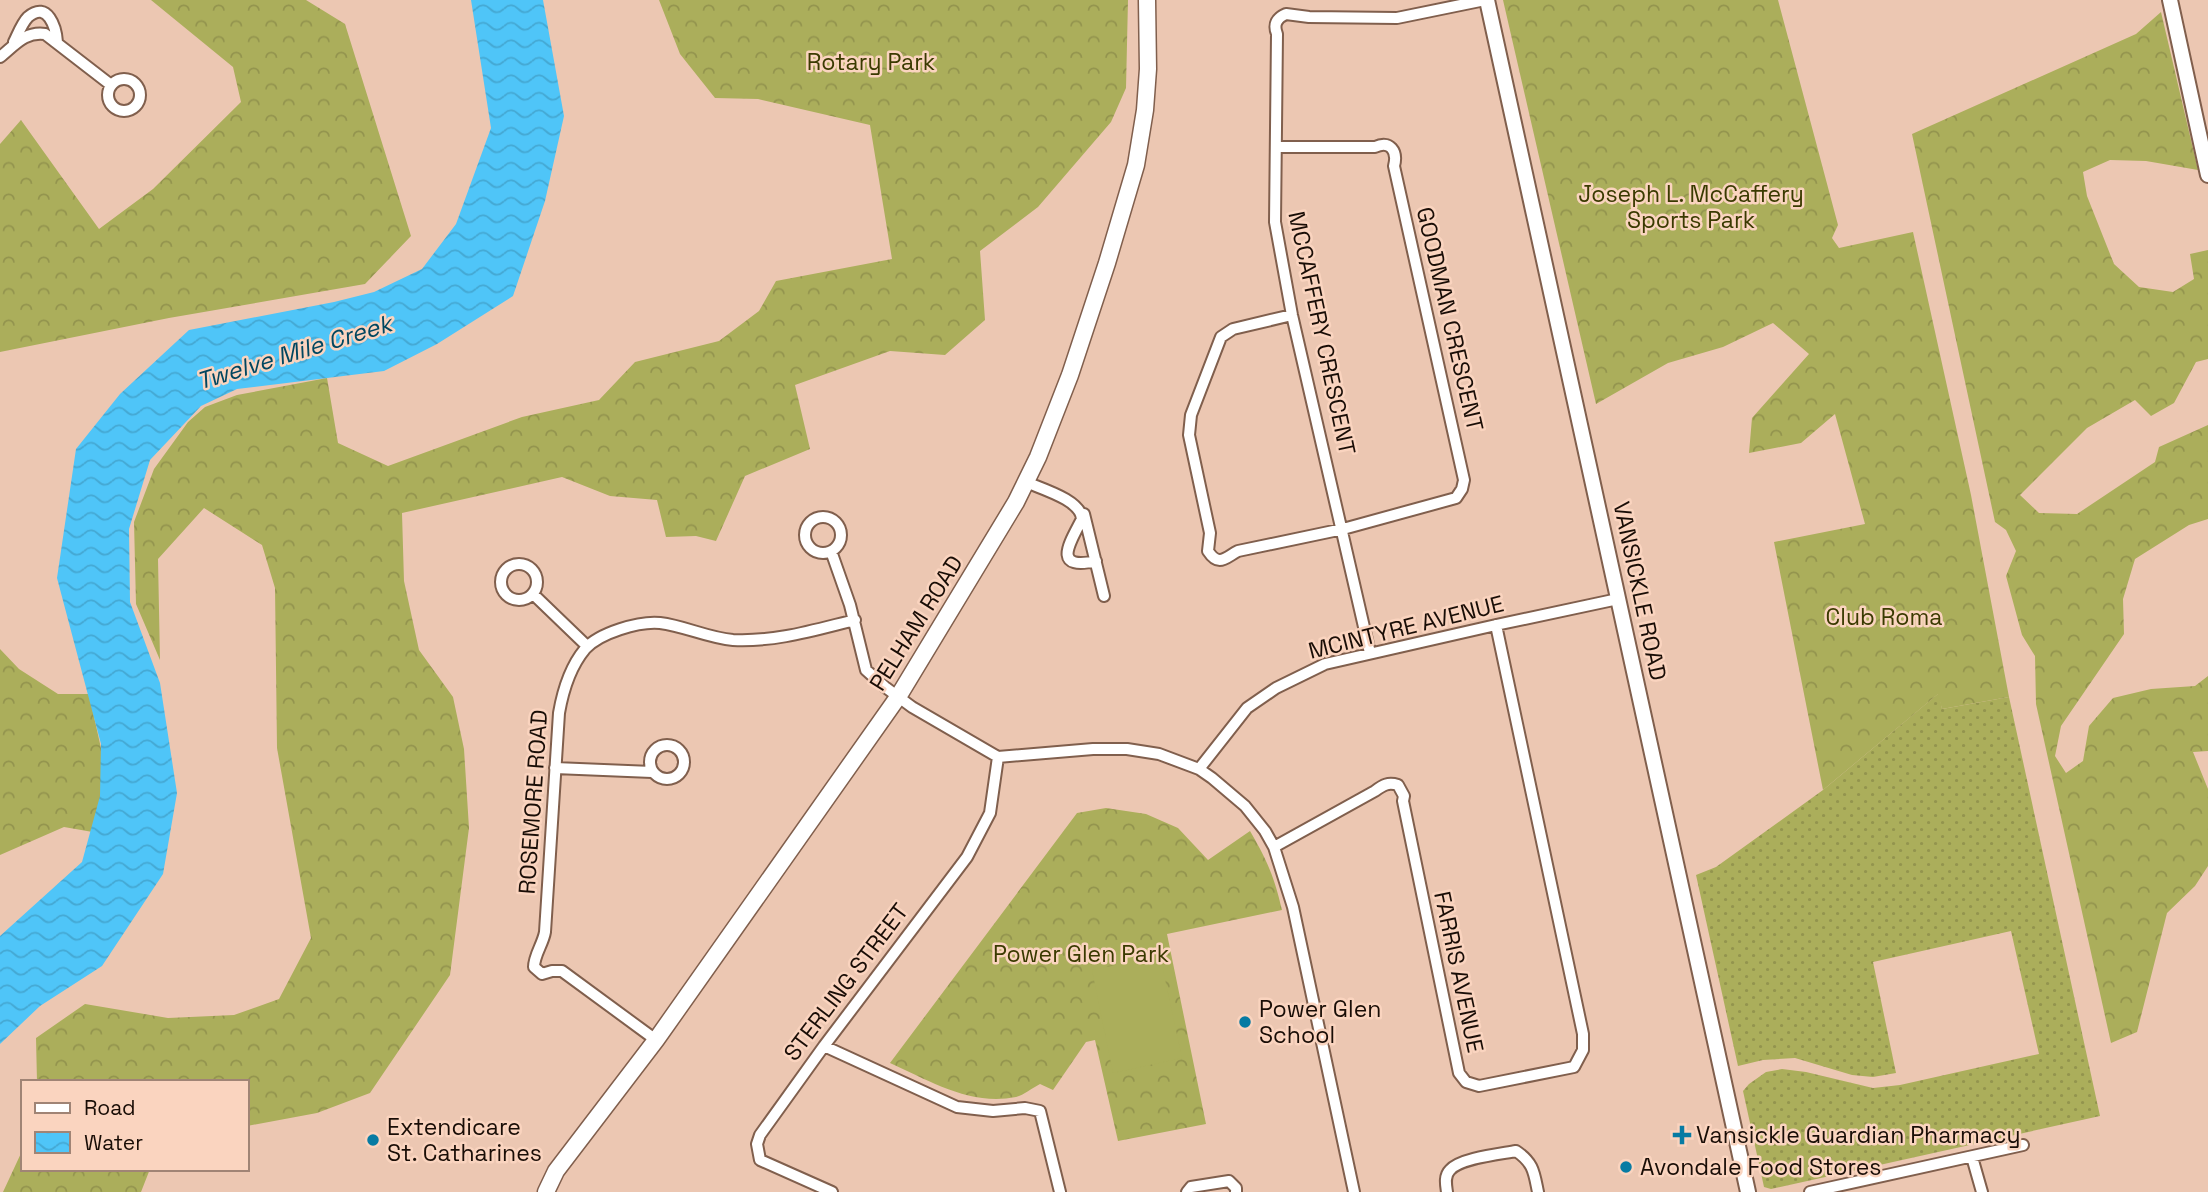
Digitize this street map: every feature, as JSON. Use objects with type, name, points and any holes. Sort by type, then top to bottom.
[{"type":"main road","name":"PELHAM ROAD","points":[[546,1192],[556,1171],[656,1040],[898,697],[1005,523],[1026,482],[1070,375],[1136,165],[1145,110],[1147,0]]},
{"type":"street","name":"MCCAFFERY CRESCENT","points":[[1370,653],[1292,315],[1275,222],[1275,26],[1281,16],[1291,13],[1301,16],[1397,18],[1486,0]]},
{"type":"street","name":"VANSICKLE ROAD","points":[[1486,0],[1748,1192]]},
{"type":"street","points":[[2170,0],[2208,175]]},
{"type":"street","points":[[5,54],[27,18],[38,12],[47,14],[53,20],[57,42]]},
{"type":"street","points":[[5,54],[20,40],[32,34],[48,34],[111,85]]},
{"type":"street","name":"GOODMAN CRESCENT","points":[[1276,146],[1375,147],[1384,144],[1394,150],[1394,166],[1462,468],[1464,480],[1456,498],[1343,529]]},
{"type":"street","points":[[1292,315],[1233,329],[1221,337],[1192,411],[1189,435],[1210,533],[1208,551],[1216,559],[1224,560],[1238,551],[1343,529]]},
{"type":"street","points":[[1026,482],[1075,505],[1083,512],[1104,596]]},
{"type":"street","points":[[1075,505],[1083,517],[1067,548],[1067,554],[1075,563],[1096,561]]},
{"type":"street","points":[[831,551],[855,620],[866,670],[898,697],[998,757],[1093,749],[1127,749],[1159,754],[1199,769],[1245,806],[1274,847],[1293,907],[1354,1192]]},
{"type":"street","points":[[533,594],[587,646],[621,629],[644,623],[672,625],[732,640],[760,640],[783,638],[855,620]]},
{"type":"street","name":"MCINTYRE AVENUE","points":[[1199,769],[1247,708],[1276,688],[1325,664],[1618,599]]},
{"type":"street","name":"FARRIS AVENUE","points":[[1274,847],[1376,791],[1382,785],[1398,785],[1404,796],[1459,1073],[1466,1082],[1479,1086],[1574,1068],[1583,1050],[1583,1034],[1496,625]]},
{"type":"street","name":"ROSEMORE ROAD","points":[[587,646],[572,669],[563,694],[555,768],[545,932],[534,967],[542,974],[562,971],[656,1040]]},
{"type":"street","name":"STERLING STREET","points":[[832,1192],[760,1160],[757,1144],[760,1135],[967,857],[990,813],[998,757]]},
{"type":"street","points":[[555,768],[652,772]]},
{"type":"street","points":[[824,1046],[957,1107],[992,1111],[1025,1108],[1040,1111],[1060,1192]]},
{"type":"street","points":[[1810,1192],[2023,1145]]},
{"type":"street","points":[[1447,1192],[1445,1181],[1449,1170],[1462,1162],[1517,1151],[1527,1158],[1533,1169],[1538,1192]]},
{"type":"street","points":[[1972,1157],[1982,1192]]},
{"type":"street","points":[[1187,1192],[1191,1187],[1220,1181],[1229,1181],[1236,1188],[1236,1192]]},
{"type":"green space","points":[[151,0],[306,0],[345,24],[411,236],[365,284],[169,318],[0,352],[0,144],[21,120],[99,229],[153,189],[241,102],[233,67]]},
{"type":"green space","name":"Rotary Park","points":[[659,0],[1128,0],[1126,88],[1111,122],[1038,207],[980,251],[985,320],[945,355],[890,351],[795,385],[810,449],[745,476],[716,541],[696,536],[666,537],[657,500],[610,496],[562,477],[402,513],[404,581],[419,650],[453,697],[464,749],[469,828],[450,975],[370,1093],[317,1113],[248,1126],[248,1080],[37,1080],[36,1038],[85,1004],[168,1018],[234,1015],[279,999],[311,938],[277,748],[275,588],[262,545],[204,508],[158,559],[160,660],[136,604],[134,522],[154,469],[188,422],[205,407],[237,395],[327,378],[338,443],[388,466],[522,417],[599,400],[635,362],[719,341],[759,311],[776,281],[892,259],[870,125],[758,99],[715,98],[680,54]]},
{"type":"green space","points":[[1503,0],[1778,0],[1838,225],[1832,238],[1839,248],[1913,232],[1971,495],[2009,697],[1942,709],[1938,694],[1823,790],[1774,542],[1865,524],[1835,414],[1801,443],[1749,453],[1752,418],[1809,354],[1773,323],[1723,347],[1668,363],[1596,404]]},
{"type":"green space","points":[[2161,12],[2198,170],[2146,161],[2110,160],[2083,172],[2087,196],[2114,264],[2139,287],[2173,292],[2194,279],[2190,254],[2208,250],[2208,359],[2196,362],[2174,403],[2151,416],[2135,400],[2087,428],[2020,495],[2039,513],[2077,514],[2155,462],[2159,447],[2208,425],[2208,519],[2189,525],[2135,559],[2123,599],[2124,634],[2061,726],[2055,756],[2066,773],[2083,761],[2089,726],[2113,698],[2151,689],[2195,686],[2208,676],[2208,751],[2193,752],[2208,789],[2208,866],[2195,886],[2167,913],[2137,1032],[2111,1043],[2036,704],[2035,656],[2022,635],[2006,576],[2016,551],[2006,530],[1995,522],[1912,134],[2136,34]]},
{"type":"green space","points":[[0,649],[19,669],[58,694],[89,694],[110,789],[104,834],[64,827],[0,855]]},
{"type":"green space","points":[[1939,693],[1942,709],[2009,697],[2100,1116],[1771,1189],[1764,1187],[1743,1091],[1766,1072],[1782,1069],[1806,1072],[1873,1088],[1900,1085],[2039,1054],[2011,931],[1873,962],[1896,1073],[1873,1077],[1852,1075],[1795,1058],[1763,1060],[1738,1066],[1696,875],[1716,867],[1823,790]]},
{"type":"green space","name":"Power Glen Park","points":[[1106,808],[1146,814],[1178,828],[1208,860],[1250,831],[1276,887],[1282,910],[1167,934],[1206,1124],[1118,1141],[1095,1040],[1086,1042],[1053,1090],[1040,1084],[1022,1095],[999,1099],[966,1095],[890,1063],[1077,813]]},
{"type":"green space","points":[[1160,956],[1182,1058],[1113,1073],[1092,970]]},
{"type":"green space","points":[[21,1153],[21,1171],[149,1171],[141,1192],[3,1192]]},
{"type":"water","name":"Twelve Mile Creek","points":[[471,0],[543,0],[564,116],[545,201],[513,296],[437,344],[384,371],[237,389],[201,406],[150,460],[129,529],[130,602],[160,683],[177,793],[163,874],[102,966],[40,1006],[0,1044],[0,936],[82,862],[100,796],[101,744],[57,578],[76,449],[120,394],[189,330],[374,292],[422,269],[456,224],[491,128]]},
{"type":"place","name":"Power Glen School","points":[[1245,1022]]},
{"type":"place","name":"Vansickle Guardian Pharmacy","points":[[1682,1135]]},
{"type":"place","name":"Extendicare St. Catharines","points":[[373,1140]]},
{"type":"place","name":"Avondale Food Stores","points":[[1626,1167]]},
{"type":"park label","name":"Joseph L. McCaffery Sports Park","points":[[1691,207]]},
{"type":"park label","name":"Club Roma","points":[[1884,617]]}]
